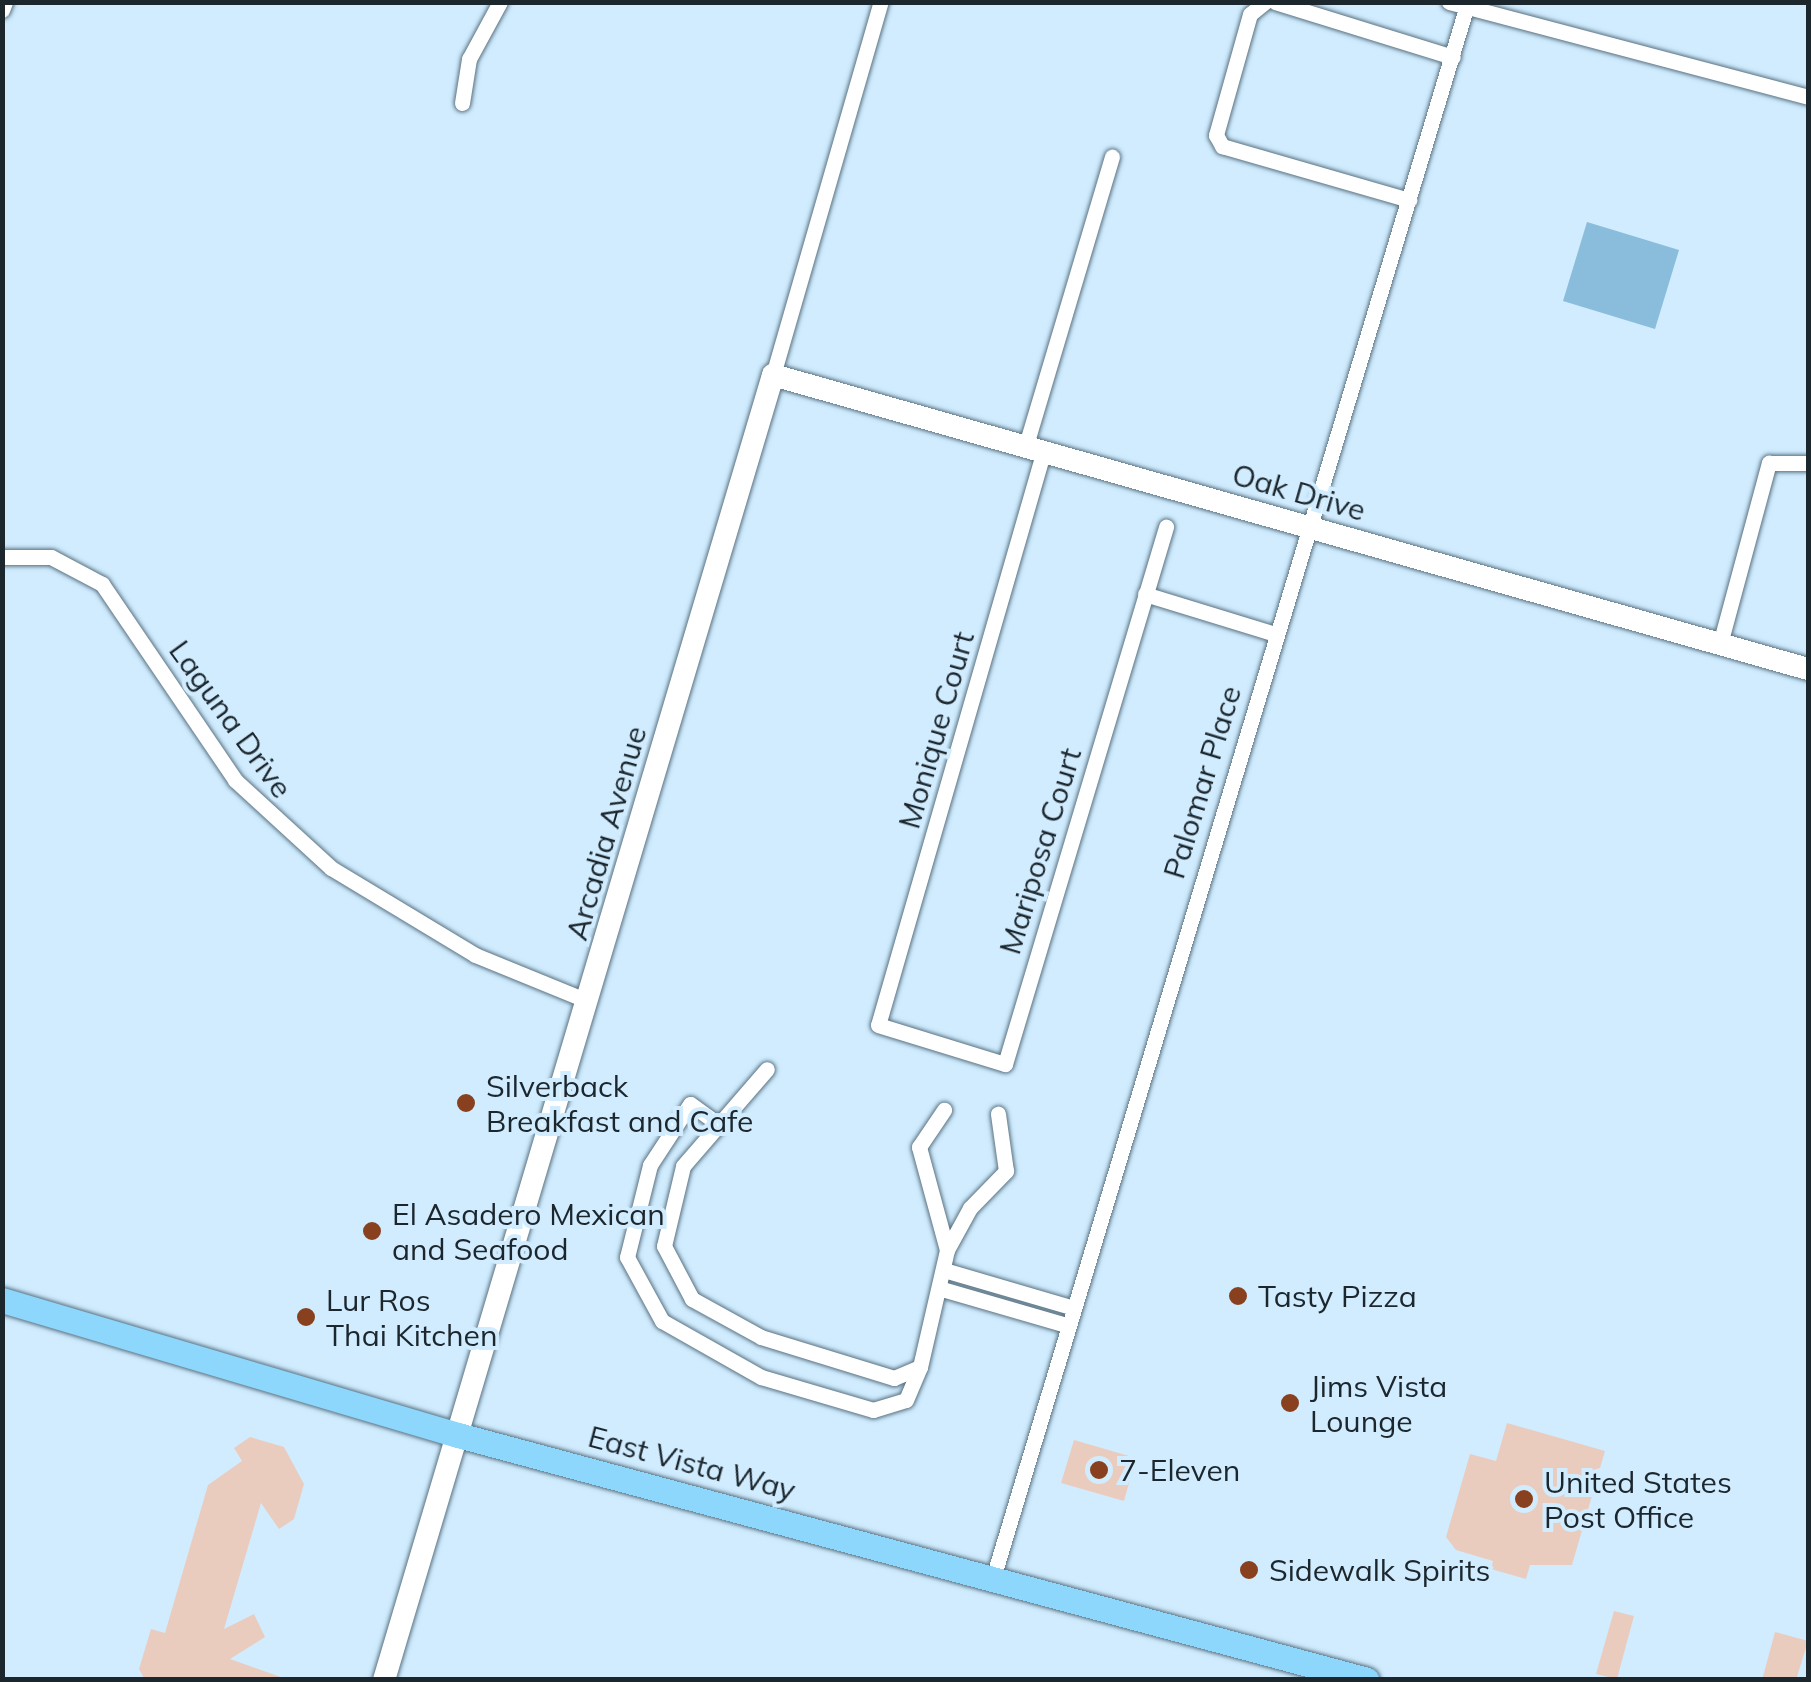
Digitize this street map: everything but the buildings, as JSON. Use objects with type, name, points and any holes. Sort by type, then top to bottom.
[{"type":"main road","name":"East Vista Way","points":[[2,1300],[458,1434],[1367,1680]]},
{"type":"street","points":[[2,10],[5,2]]},
{"type":"street","points":[[462,104],[469,59],[500,2]]},
{"type":"street","name":"Arcadia Avenue","points":[[384,1680],[881,2]]},
{"type":"street","points":[[1265,2],[1250,14],[1216,135],[1222,146],[1410,200]]},
{"type":"street","points":[[1276,2],[1453,57]]},
{"type":"street","points":[[1449,2],[1808,96]]},
{"type":"street","name":"Palomar Place","points":[[993,1578],[1467,5]]},
{"type":"street","name":"Monique Court","points":[[878,1025],[1112,158]]},
{"type":"street","name":"Oak Drive","points":[[773,374],[1808,669]]},
{"type":"street","points":[[1720,644],[1769,464],[1808,463]]},
{"type":"street","name":"Mariposa Court","points":[[878,1025],[1005,1064],[1166,528]]},
{"type":"street","name":"Laguna Drive","points":[[2,557],[50,558],[102,584],[234,780],[317,858],[475,955],[588,1001]]},
{"type":"street","points":[[1146,594],[1275,634]]},
{"type":"street","points":[[766,1069],[683,1166],[663,1233],[692,1299],[768,1340],[880,1375],[920,1367]]},
{"type":"street","points":[[718,1124],[690,1104],[646,1182],[626,1257],[662,1321],[762,1377],[873,1410],[906,1400],[920,1367],[942,1289],[947,1250],[960,1221],[1006,1171],[998,1114]]},
{"type":"street","points":[[944,1110],[919,1146],[947,1250]]},
{"type":"street","points":[[944,1270],[1074,1308]]},
{"type":"street","points":[[942,1289],[1069,1326]]},
{"type":"shaded area","points":[[1587,222],[1679,250],[1655,329],[1563,301]]},
{"type":"place","name":"Silverback Breakfast and Cafe","points":[[466,1103]]},
{"type":"place","name":"El Asadero Mexican and Seafood","points":[[372,1231]]},
{"type":"place","name":"Tasty Pizza","points":[[1238,1296]]},
{"type":"place","name":"Lur Ros Thai Kitchen","points":[[306,1317]]},
{"type":"place","name":"Jims Vista Lounge","points":[[1290,1403]]},
{"type":"place","name":"7-Eleven","points":[[1099,1470]]},
{"type":"place","name":"United States Post Office","points":[[1524,1499]]},
{"type":"place","name":"Sidewalk Spirits","points":[[1249,1570]]}]
